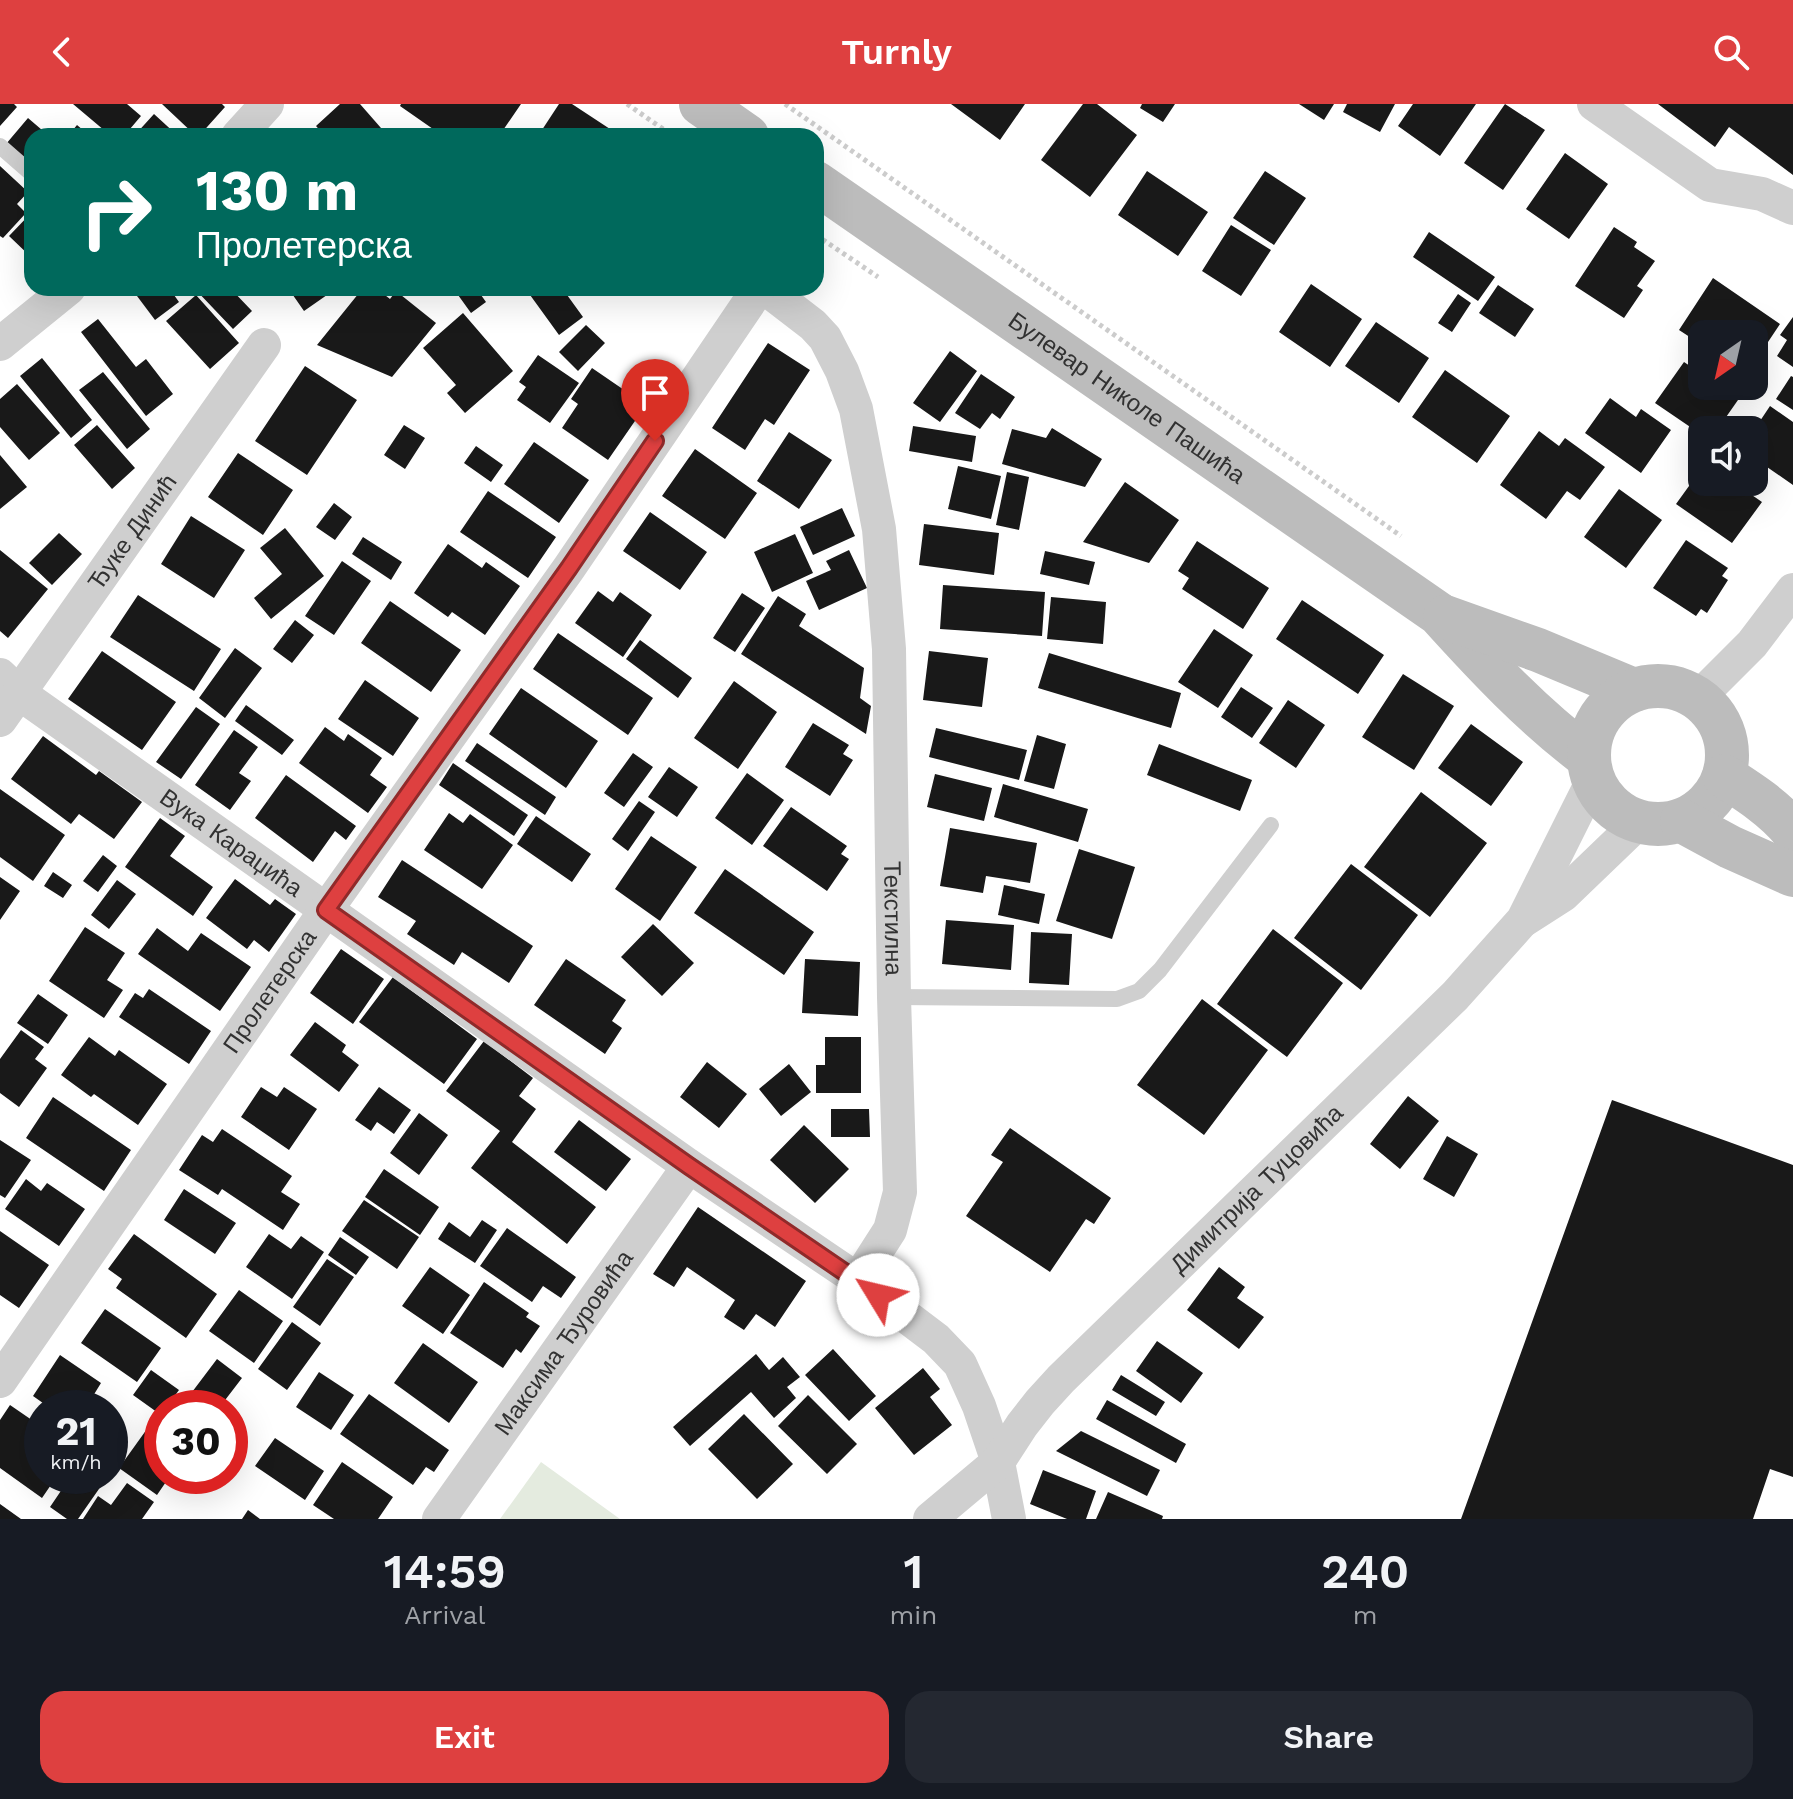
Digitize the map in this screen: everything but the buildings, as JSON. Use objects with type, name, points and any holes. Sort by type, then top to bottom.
[{"type":"main road","points":[[701,104],[736,128]]},
{"type":"main road","name":"Булевар Николе Пашића","points":[[824,195],[1439,614],[1499,681],[1591,769],[1604,798],[1620,812],[1660,821],[1793,875]]},
{"type":"main road","name":"Булевар Николе Пашића","points":[[1439,614],[1538,650],[1634,690],[1656,686],[1678,689],[1697,699]]},
{"type":"main road","points":[[1591,769],[1591,737],[1600,717],[1615,701],[1634,690]]},
{"type":"main road","points":[[1660,821],[1701,810],[1715,795],[1724,776],[1728,754],[1723,733],[1713,713],[1697,699]]},
{"type":"main road","points":[[1724,776],[1758,798],[1793,831]]},
{"type":"street","points":[[245,128],[267,104]]},
{"type":"street","points":[[1594,104],[1710,185],[1762,194],[1793,208]]},
{"type":"street","points":[[0,344],[59,296]]},
{"type":"street","name":"Пролетерска","points":[[0,1381],[756,296]]},
{"type":"street","name":"Текстилна","points":[[773,296],[813,325],[825,338],[842,371],[856,409],[879,529],[889,649],[900,1192],[890,1230],[858,1280]]},
{"type":"street","name":"Ђуке Динић","points":[[6,696],[264,345]]},
{"type":"street","points":[[1697,699],[1789,604]]},
{"type":"street","name":"Вука Караџића","points":[[6,696],[326,910],[689,1166],[858,1280]]},
{"type":"street","name":"Димитрија Туцовића","points":[[1523,920],[1591,769]]},
{"type":"street","name":"Димитрија Туцовића","points":[[930,1519],[998,1462],[1022,1425],[1061,1379],[1455,996],[1523,920],[1563,895],[1660,821]]},
{"type":"street","name":"Максима Ђуровића","points":[[439,1519],[689,1166]]},
{"type":"street","points":[[858,1280],[936,1339],[960,1364],[979,1406],[998,1462],[1009,1519]]},
{"type":"lane","points":[[0,146],[24,167]]},
{"type":"lane","points":[[894,997],[1117,999],[1139,991],[1160,970],[1271,825]]},
{"type":"path","points":[[627,104],[662,128]]},
{"type":"path","points":[[785,104],[819,128]]},
{"type":"path","points":[[824,131],[1408,541]]},
{"type":"shaded area","points":[[541,1462],[620,1519],[500,1519]]},
{"type":"route","points":[[655,441],[569,568],[326,910],[878,1295]]}]
